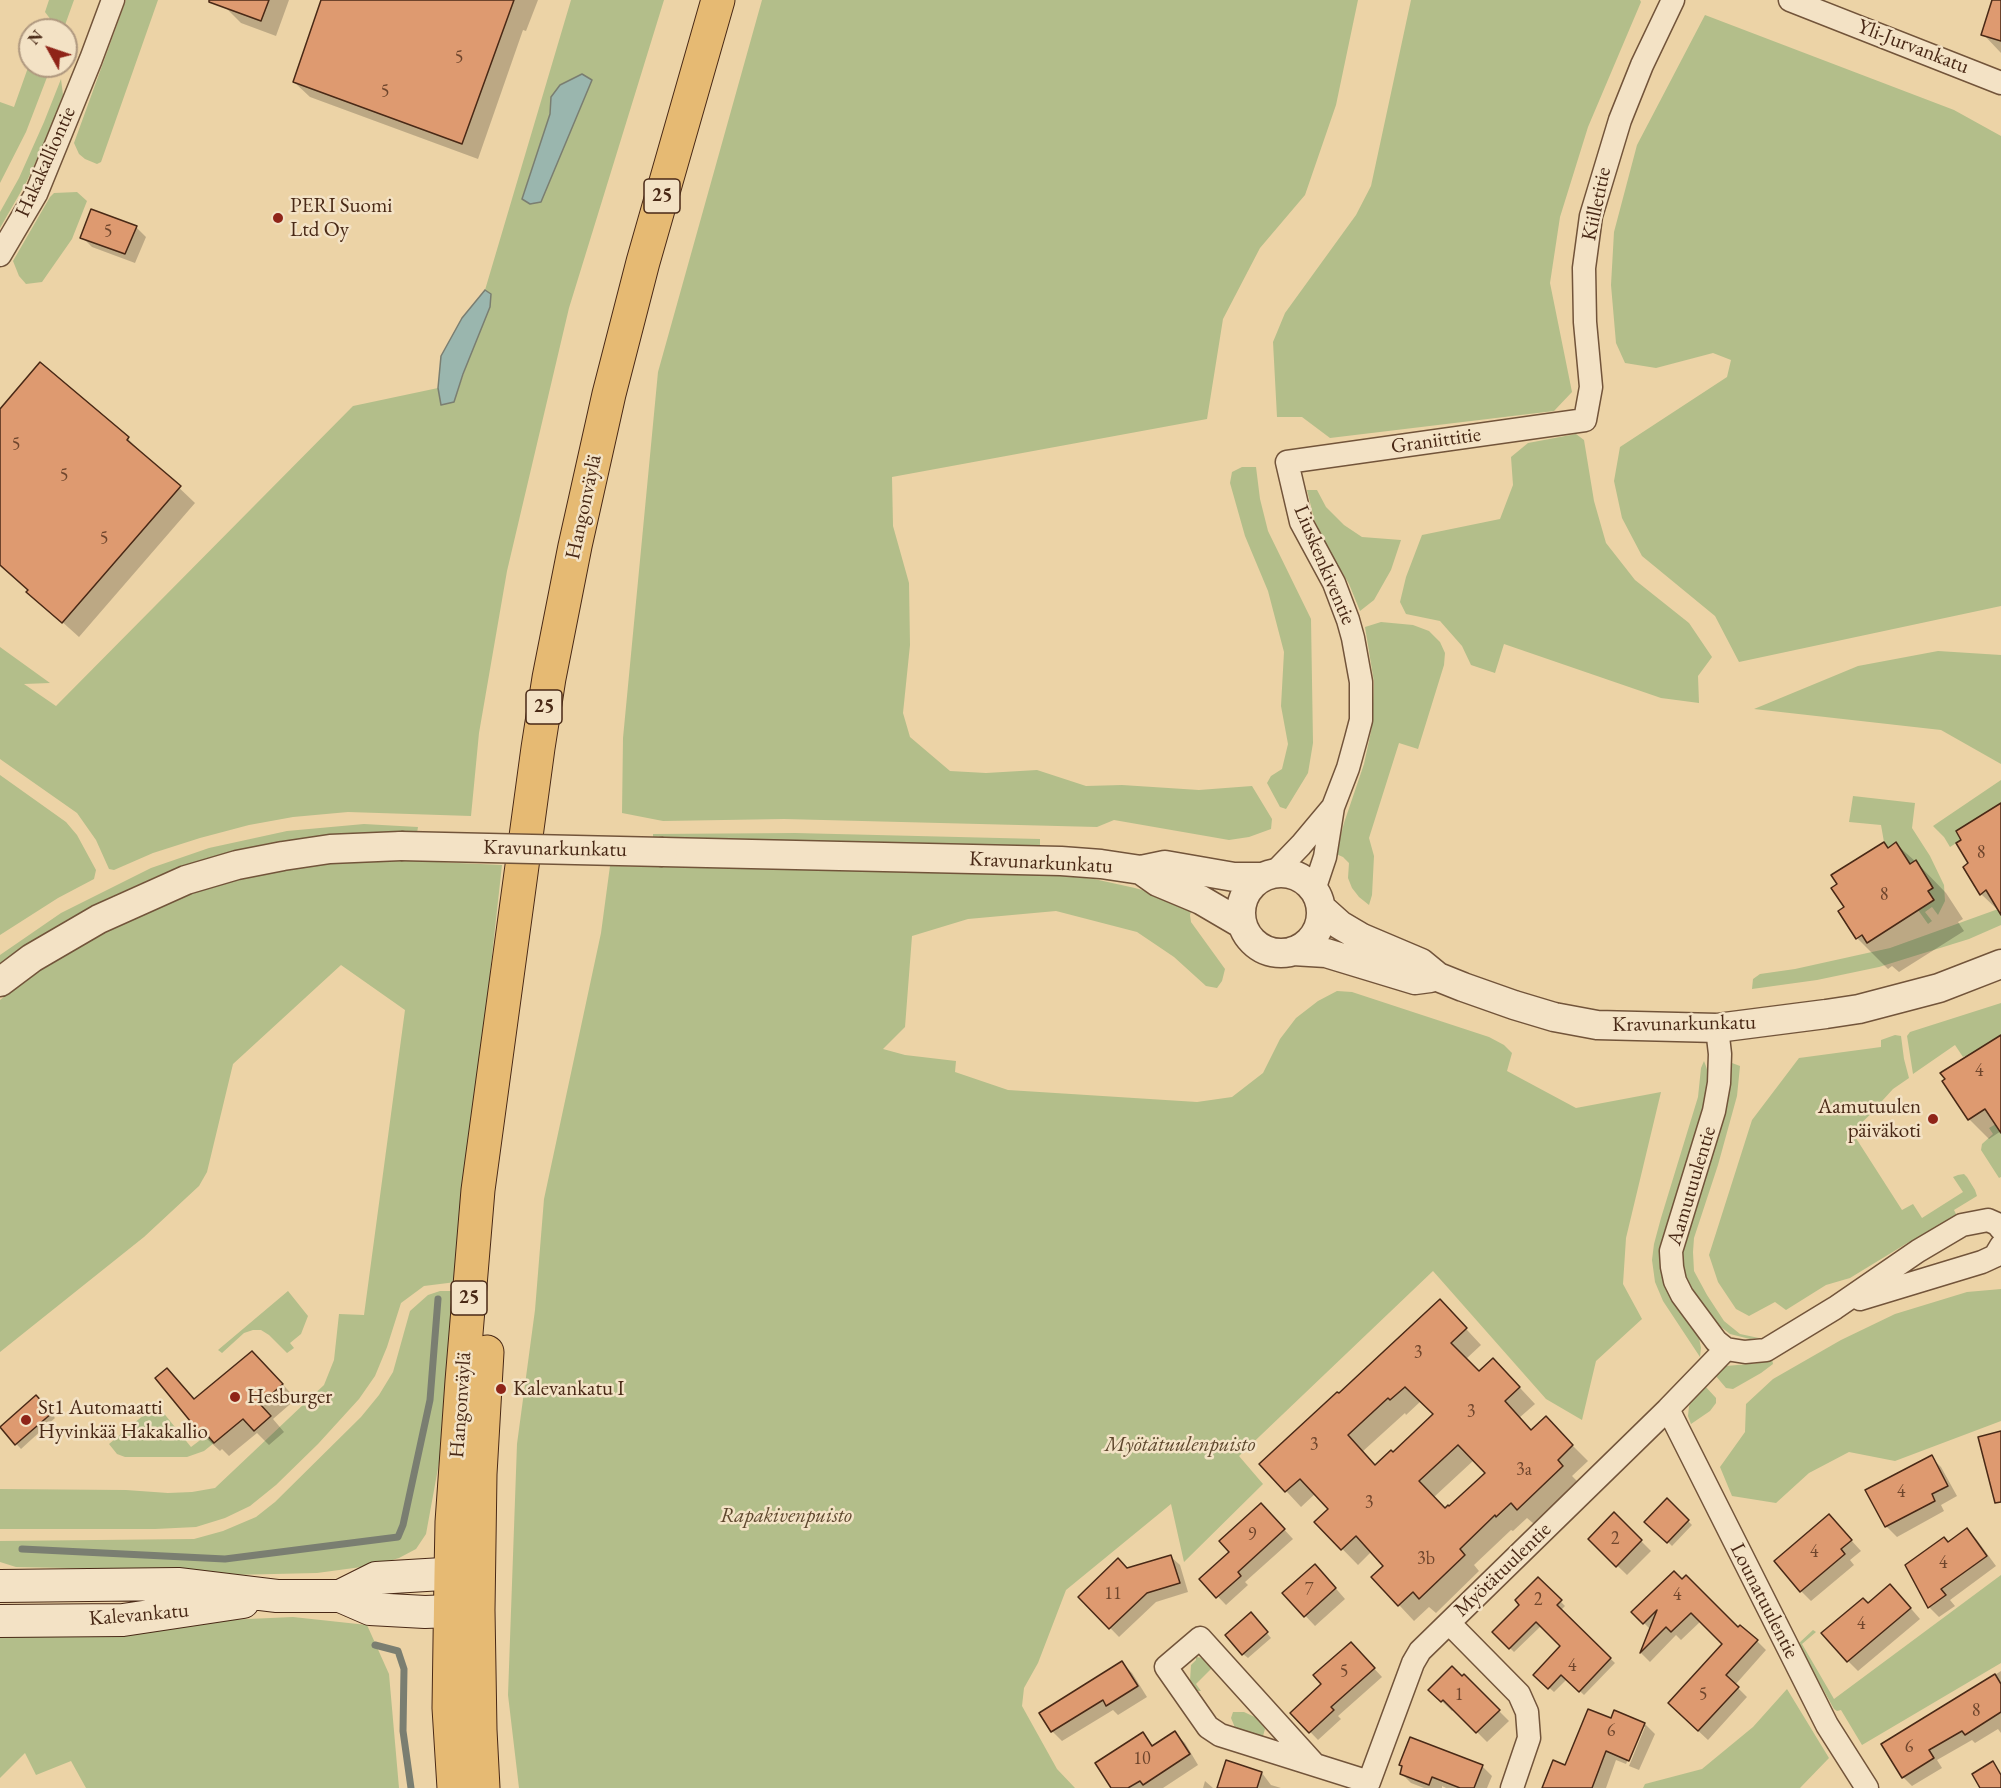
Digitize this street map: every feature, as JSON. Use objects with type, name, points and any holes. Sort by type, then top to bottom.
[{"type":"highway","name":"Hangonväylä","points":[[454,1788],[449,1708],[464,1610],[465,1573],[480,1474],[501,1024],[537,748],[575,546],[599,436],[643,262],[718,0]]},
{"type":"highway","name":"Hangonväylä","points":[[464,1610],[483,1788]]},
{"type":"main road","name":"Kalevankatu","points":[[340,1596],[376,1578],[465,1573]]},
{"type":"main road","name":"Kalevankatu","points":[[0,1586],[178,1584],[277,1596],[340,1596],[370,1609],[425,1612],[464,1610]]},
{"type":"main road","name":"Kalevankatu","points":[[0,1621],[123,1620],[277,1596]]},
{"type":"street","name":"Hakakalliontie","points":[[0,255],[36,194],[113,0]]},
{"type":"street","name":"Kiilletitie","points":[[1585,420],[1591,387],[1585,322],[1584,268],[1591,216],[1620,120],[1642,65],[1673,0]]},
{"type":"street","name":"Yli-Jurvankatu","points":[[1790,0],[2001,83]]},
{"type":"street","name":"Graniittitie","points":[[1287,462],[1585,420]]},
{"type":"street","name":"Liuskenkiventie","points":[[1287,462],[1302,522],[1334,583],[1348,620],[1361,682],[1361,720],[1348,768],[1333,807],[1318,899]]},
{"type":"street","name":"Liuskenkiventie","points":[[1268,875],[1301,845],[1333,807]]},
{"type":"street","name":"Kravunarkunkatu","points":[[0,982],[32,958],[99,919],[186,880],[237,865],[330,849],[401,846],[1039,860],[1101,864],[1141,870],[1165,865],[1234,877],[1268,875]]},
{"type":"street","name":"Kravunarkunkatu","points":[[1141,870],[1158,882],[1201,900],[1242,924]]},
{"type":"street","points":[[1286,872],[1297,875],[1306,881],[1318,899],[1320,922],[1315,934],[1306,945],[1293,951],[1275,953],[1264,950],[1254,944],[1242,924],[1240,910],[1244,897],[1251,886],[1268,875],[1286,872]]},
{"type":"street","name":"Kravunarkunkatu","points":[[1318,899],[1340,925],[1362,938],[1422,963],[1438,977],[1514,1005],[1554,1017],[1597,1025],[1717,1028],[1859,1009],[1939,988],[2001,964]]},
{"type":"street","name":"Kravunarkunkatu","points":[[1293,951],[1326,953],[1415,980],[1438,977]]},
{"type":"street","name":"Aamutuulentie","points":[[1717,1028],[1720,1053],[1719,1083],[1714,1111],[1671,1251],[1675,1281],[1682,1294],[1711,1335],[1726,1349]]},
{"type":"street","points":[[1726,1349],[1745,1352],[1766,1350],[1962,1225],[1988,1220],[1997,1224],[2001,1229]]},
{"type":"street","points":[[1835,1308],[1982,1262],[1995,1256],[2001,1246]]},
{"type":"street","name":"Myötätuulentie","points":[[1314,1764],[1200,1638],[1166,1667],[1208,1727],[1220,1735],[1369,1782],[1413,1663],[1420,1651],[1668,1409],[1726,1349]]},
{"type":"street","name":"Lounatuulentie","points":[[1668,1409],[1827,1725],[1867,1788]]},
{"type":"street","points":[[1449,1623],[1519,1694],[1527,1712],[1529,1738],[1512,1788]]},
{"type":"green space","points":[[49,0],[74,0],[68,18],[50,18],[45,12]]},
{"type":"green space","points":[[126,0],[158,0],[101,162],[97,164],[79,154],[74,143]]},
{"type":"green space","points":[[571,0],[664,0],[569,308],[507,571],[479,733],[471,816],[348,812],[293,817],[249,825],[200,838],[153,853],[114,870],[109,869],[96,840],[77,813],[0,759],[0,647],[50,683],[24,684],[56,706],[353,406],[438,388],[441,405],[454,402],[491,294],[485,290]],"holes":[[[550,114],[530,204],[522,198]]]},
{"type":"green space","points":[[762,0],[1358,0],[1336,105],[1305,195],[1260,248],[1223,319],[1207,419],[892,477],[893,526],[909,583],[910,645],[903,713],[910,737],[950,771],[986,773],[1037,770],[1086,786],[1122,785],[1199,790],[1252,786],[1272,819],[1271,829],[1249,837],[1229,840],[1114,820],[1097,827],[784,819],[663,821],[622,813],[623,738],[658,372]]},
{"type":"green space","points":[[1411,0],[1640,0],[1641,2],[1588,127],[1560,217],[1550,283],[1572,392],[1554,411],[1330,438],[1302,417],[1277,417],[1273,342],[1285,313],[1356,215],[1371,186]]},
{"type":"green space","points":[[1705,15],[1954,110],[2001,136],[2001,606],[1739,662],[1715,616],[1642,556],[1622,518],[1614,481],[1620,447],[1727,377],[1731,360],[1713,353],[1656,368],[1625,363],[1616,343],[1611,285],[1614,232],[1637,145]]},
{"type":"green space","points":[[24,78],[47,78],[26,132],[0,183],[0,102],[14,107]]},
{"type":"green space","points":[[61,79],[63,95],[52,125],[27,181],[0,228],[0,212],[19,178]]},
{"type":"green space","points":[[77,192],[87,201],[72,239],[42,282],[26,284],[19,276],[13,261],[50,197],[54,193]]},
{"type":"green space","points":[[1576,434],[1584,440],[1594,501],[1606,543],[1635,580],[1689,623],[1712,657],[1698,676],[1699,703],[1661,698],[1504,644],[1495,673],[1471,665],[1462,646],[1440,621],[1406,614],[1400,602],[1406,577],[1422,535],[1500,519],[1513,485],[1511,457],[1528,443]]},
{"type":"green space","points":[[1242,467],[1256,467],[1260,499],[1268,531],[1311,619],[1313,743],[1308,773],[1286,809],[1280,807],[1267,783],[1271,776],[1282,769],[1288,744],[1281,706],[1284,652],[1268,591],[1245,536],[1230,483],[1232,472]]},
{"type":"green space","points":[[1307,490],[1317,490],[1326,507],[1344,525],[1362,537],[1401,540],[1391,570],[1374,600],[1360,611],[1349,584],[1323,540],[1314,519]]},
{"type":"green space","points":[[1381,622],[1413,625],[1429,631],[1440,642],[1445,653],[1444,665],[1418,749],[1399,743],[1369,838],[1374,856],[1372,895],[1369,905],[1352,888],[1348,878],[1349,863],[1336,854],[1364,764],[1372,727],[1374,682],[1365,627]]},
{"type":"green space","points":[[1938,651],[2001,655],[2001,764],[1941,730],[1754,709],[1858,666]]},
{"type":"green space","points":[[0,775],[66,822],[77,835],[96,870],[94,879],[58,898],[0,935]]},
{"type":"green space","points":[[2001,780],[2001,803],[1956,831],[1961,840],[1950,847],[1933,826]]},
{"type":"green space","points":[[1853,796],[1915,803],[1912,828],[1930,856],[1944,885],[1945,901],[1938,915],[1932,907],[1925,912],[1932,921],[1928,924],[1918,910],[1934,900],[1928,891],[1933,888],[1916,860],[1910,864],[1896,842],[1888,848],[1884,842],[1881,825],[1849,822]]},
{"type":"green space","points":[[364,824],[418,827],[417,833],[330,835],[265,844],[214,857],[160,875],[106,899],[65,921],[0,965],[0,955],[61,913],[151,868],[209,848],[287,831]]},
{"type":"green space","points":[[795,833],[1040,839],[1040,848],[653,839],[653,834]]},
{"type":"green space","points":[[372,859],[502,865],[456,1282],[424,1286],[401,1303],[375,1376],[359,1399],[318,1444],[276,1485],[250,1506],[225,1518],[196,1527],[0,1529],[0,1489],[126,1490],[168,1493],[215,1488],[324,1385],[334,1360],[339,1314],[364,1315],[405,1010],[341,965],[233,1064],[207,1172],[199,1186],[144,1237],[0,1352],[0,1000],[32,975],[93,935],[145,910],[208,886],[299,865]]},
{"type":"green space","points":[[662,865],[1048,874],[1094,879],[1135,888],[1192,908],[1191,922],[1225,969],[1222,981],[1217,988],[1206,986],[1174,957],[1137,932],[1056,911],[968,919],[912,936],[905,1027],[883,1049],[905,1055],[956,1061],[955,1072],[1008,1090],[1197,1102],[1232,1097],[1263,1073],[1280,1039],[1296,1018],[1318,1001],[1337,991],[1352,992],[1489,1037],[1504,1045],[1512,1053],[1507,1071],[1576,1108],[1661,1092],[1626,1238],[1623,1284],[1642,1319],[1596,1361],[1582,1420],[1546,1399],[1433,1271],[1239,1456],[1263,1484],[1184,1562],[1171,1504],[1066,1590],[1038,1663],[1024,1688],[1022,1706],[1057,1769],[1075,1788],[519,1788],[508,1695],[517,1444],[535,1310],[544,1199],[601,933],[610,866],[662,867]]},
{"type":"green space","points":[[2001,908],[2001,925],[1969,939],[1879,967],[1817,980],[1752,989],[1753,979],[1760,974],[1795,969],[1890,948]]},
{"type":"green space","points":[[2001,1003],[2001,1035],[1969,1063],[1955,1045],[1913,1074],[1907,1036],[1910,1032]]},
{"type":"green space","points":[[1895,1035],[1901,1036],[1909,1078],[1893,1089],[1852,1132],[1902,1210],[1913,1204],[1922,1218],[1963,1192],[1953,1177],[1958,1175],[1964,1174],[1967,1177],[1977,1196],[1954,1210],[1957,1216],[1912,1245],[1909,1242],[1850,1278],[1826,1285],[1786,1310],[1775,1302],[1749,1316],[1736,1309],[1718,1282],[1709,1255],[1752,1120],[1799,1058],[1881,1047],[1881,1040]]},
{"type":"green space","points":[[1704,1061],[1710,1077],[1708,1092],[1662,1243],[1660,1258],[1663,1279],[1699,1338],[1700,1357],[1663,1301],[1655,1282],[1652,1260],[1661,1218],[1698,1097],[1701,1068]]},
{"type":"green space","points":[[1732,1063],[1740,1066],[1737,1096],[1718,1165],[1694,1238],[1694,1271],[1724,1321],[1740,1334],[1759,1338],[1750,1339],[1730,1334],[1712,1320],[1695,1297],[1686,1279],[1683,1263],[1683,1246]]},
{"type":"green space","points":[[2001,1121],[2001,1177],[1999,1178],[1981,1150],[1982,1144],[1993,1134],[1989,1128]]},
{"type":"green space","points":[[2001,1289],[2001,1421],[1895,1461],[1849,1452],[1809,1473],[1776,1503],[1732,1496],[1720,1467],[1745,1432],[1746,1404],[1773,1379],[1841,1340],[1895,1314],[1967,1292]]},
{"type":"green space","points":[[288,1291],[308,1316],[301,1334],[290,1343],[294,1348],[287,1353],[269,1335],[261,1330],[253,1330],[244,1333],[222,1353],[218,1350]]},
{"type":"green space","points":[[440,1291],[457,1291],[447,1419],[426,1534],[416,1549],[399,1558],[376,1565],[317,1573],[188,1576],[120,1569],[16,1567],[0,1562],[0,1541],[194,1539],[223,1531],[256,1517],[275,1502],[361,1417],[379,1395],[393,1372],[410,1311],[428,1295]]},
{"type":"green space","points":[[1772,1359],[1773,1364],[1733,1389],[1726,1388],[1715,1375],[1726,1366],[1760,1363]]},
{"type":"green space","points":[[1705,1386],[1716,1398],[1716,1403],[1710,1411],[1691,1424],[1688,1416],[1689,1406]]},
{"type":"green space","points":[[151,1409],[162,1411],[191,1447],[207,1435],[214,1443],[204,1451],[187,1457],[125,1457],[117,1454],[109,1444]]},
{"type":"green space","points":[[2001,1575],[2001,1663],[1862,1745],[1841,1710],[1834,1709],[1798,1644],[1813,1630],[1816,1632],[1802,1644],[1834,1699]]},
{"type":"green space","points":[[293,1617],[367,1625],[389,1674],[399,1788],[86,1788],[71,1761],[36,1775],[25,1753],[0,1778],[0,1630]]},
{"type":"green space","points":[[1196,1657],[1203,1658],[1213,1667],[1196,1684],[1201,1691],[1195,1691],[1190,1681],[1191,1665]]},
{"type":"green space","points":[[1787,1689],[1829,1758],[1800,1788],[1643,1788],[1645,1784],[1702,1769],[1753,1727]]},
{"type":"green space","points":[[1233,1712],[1244,1712],[1257,1718],[1265,1729],[1263,1736],[1260,1738],[1236,1730],[1231,1718]]},
{"type":"water","points":[[582,74],[592,80],[541,202],[530,204],[522,199],[550,114],[551,97],[560,85]]},
{"type":"water","points":[[485,290],[491,294],[490,307],[454,402],[441,405],[438,388],[441,356],[462,318]]},
{"type":"building","points":[[209,0],[269,0],[261,21],[209,2]]},
{"type":"building","points":[[321,0],[514,0],[462,144],[293,82]]},
{"type":"building","points":[[1992,0],[2001,0],[2001,41],[1981,35]]},
{"type":"building","points":[[91,209],[137,226],[125,254],[80,238]]},
{"type":"building","points":[[40,362],[129,437],[127,440],[181,486],[62,623],[26,592],[28,590],[0,565],[0,409]]},
{"type":"building","points":[[2001,803],[2001,915],[1986,890],[1980,895],[1963,867],[1968,863],[1956,843],[1961,840],[1956,831]]},
{"type":"building","points":[[1884,842],[1888,848],[1896,842],[1910,864],[1916,860],[1933,888],[1928,891],[1934,900],[1867,943],[1862,935],[1856,939],[1838,911],[1844,907],[1831,888],[1837,884],[1831,875]]},
{"type":"building","points":[[2001,1035],[2001,1133],[1985,1109],[1968,1120],[1942,1081],[1945,1079],[1940,1073]]},
{"type":"building","points":[[1440,1299],[1467,1328],[1451,1343],[1479,1371],[1493,1358],[1520,1387],[1505,1401],[1531,1430],[1546,1416],[1573,1445],[1558,1460],[1563,1466],[1517,1510],[1511,1503],[1496,1517],[1495,1515],[1460,1549],[1465,1555],[1419,1599],[1413,1592],[1398,1606],[1371,1577],[1383,1566],[1356,1536],[1341,1550],[1314,1522],[1328,1509],[1300,1479],[1285,1492],[1259,1464],[1337,1392],[1339,1393]],"holes":[[[1405,1387],[1433,1414],[1393,1452],[1391,1450],[1375,1465],[1348,1435],[1388,1398],[1390,1400]],[[1458,1445],[1485,1473],[1445,1508],[1419,1481]]]},
{"type":"building","points":[[252,1351],[283,1384],[260,1404],[271,1416],[254,1431],[243,1419],[214,1443],[207,1435],[204,1438],[155,1378],[167,1368],[194,1399]]},
{"type":"building","name":"St1 Automaatti Hyvinkää Hakakallio","points":[[36,1395],[52,1413],[15,1445],[0,1427]]},
{"type":"building","points":[[2001,1431],[2001,1502],[1995,1503],[1978,1437]]},
{"type":"building","points":[[1932,1455],[1948,1486],[1932,1494],[1935,1501],[1885,1527],[1865,1490]]},
{"type":"building","points":[[1667,1498],[1689,1520],[1667,1543],[1644,1522]]},
{"type":"building","points":[[1261,1503],[1285,1529],[1238,1572],[1241,1576],[1216,1598],[1199,1579],[1229,1552],[1219,1541]]},
{"type":"building","points":[[1614,1512],[1642,1540],[1616,1567],[1588,1539]]},
{"type":"building","points":[[1829,1514],[1852,1540],[1841,1549],[1845,1554],[1800,1592],[1774,1561]]},
{"type":"building","points":[[1967,1528],[1987,1556],[1941,1589],[1946,1595],[1928,1608],[1905,1565],[1944,1537],[1948,1542]]},
{"type":"building","points":[[1171,1555],[1180,1583],[1147,1593],[1109,1629],[1078,1597],[1118,1558],[1127,1568]]},
{"type":"building","points":[[1315,1564],[1336,1588],[1304,1617],[1282,1593]]},
{"type":"building","points":[[1674,1571],[1682,1579],[1686,1575],[1738,1627],[1740,1625],[1758,1640],[1726,1675],[1739,1687],[1698,1731],[1668,1703],[1722,1644],[1691,1613],[1671,1632],[1666,1627],[1640,1653],[1657,1610],[1643,1624],[1631,1612]]},
{"type":"building","points":[[1538,1577],[1562,1600],[1557,1605],[1611,1658],[1579,1692],[1561,1675],[1548,1689],[1533,1675],[1560,1646],[1536,1622],[1509,1649],[1492,1632],[1519,1605],[1515,1600]]},
{"type":"building","points":[[1890,1584],[1911,1608],[1847,1662],[1821,1633],[1863,1598],[1868,1603]]},
{"type":"building","points":[[1251,1612],[1268,1632],[1242,1655],[1225,1635]]},
{"type":"building","points":[[1351,1642],[1375,1668],[1331,1707],[1334,1710],[1309,1733],[1290,1713],[1321,1684],[1313,1675]]},
{"type":"building","points":[[1122,1661],[1138,1686],[1106,1706],[1103,1700],[1051,1732],[1039,1713]]},
{"type":"building","points":[[1452,1666],[1462,1676],[1464,1674],[1500,1710],[1476,1733],[1443,1700],[1441,1702],[1428,1690]]},
{"type":"building","points":[[1995,1674],[2001,1684],[2001,1712],[1965,1735],[1962,1731],[1929,1750],[1934,1758],[1902,1778],[1881,1744]]},
{"type":"building","points":[[1588,1709],[1611,1718],[1614,1710],[1645,1723],[1629,1761],[1606,1751],[1592,1788],[1542,1788],[1553,1760],[1565,1765]]},
{"type":"building","points":[[1175,1731],[1190,1754],[1143,1785],[1140,1781],[1128,1788],[1111,1788],[1095,1763],[1143,1732],[1152,1746]]},
{"type":"building","points":[[1410,1737],[1483,1765],[1474,1788],[1460,1788],[1432,1777],[1429,1785],[1400,1774],[1402,1766],[1399,1765]]},
{"type":"building","points":[[1226,1760],[1262,1772],[1257,1788],[1217,1788]]},
{"type":"building","points":[[1993,1761],[2001,1775],[2001,1788],[1980,1788],[1972,1774]]},
{"type":"waterway","points":[[22,1549],[225,1559],[398,1537],[403,1525],[430,1400],[438,1299]]},
{"type":"waterway","points":[[375,1645],[398,1651],[404,1669],[403,1731],[411,1788]]},
{"type":"place","name":"PERI Suomi Ltd Oy","points":[[278,218]]},
{"type":"place","name":"Aamutuulen päiväkoti","points":[[1933,1119]]},
{"type":"place","name":"Kalevankatu I","points":[[501,1389]]},
{"type":"place","name":"Hesburger","points":[[235,1397]]},
{"type":"place","name":"St1 Automaatti Hyvinkää Hakakallio","points":[[26,1420]]},
{"type":"park label","name":"Myötätuulenpuisto","points":[[1180,1445]]},
{"type":"park label","name":"Rapakivenpuisto","points":[[786,1516]]}]
